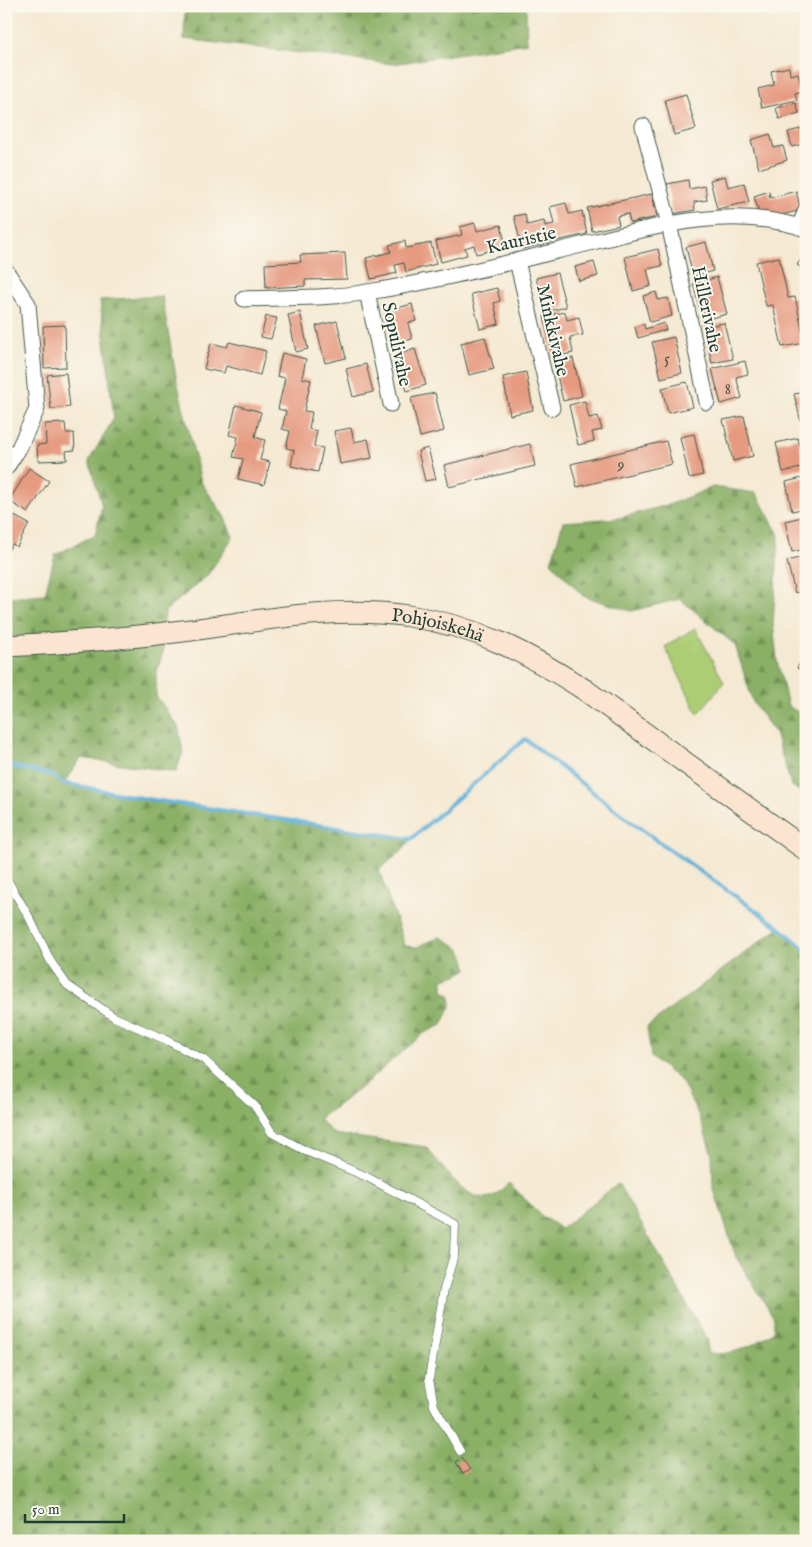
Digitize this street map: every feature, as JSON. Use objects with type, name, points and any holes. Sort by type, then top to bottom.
[{"type":"main road","name":"Pohjoiskehä","points":[[6,646],[125,639],[322,613],[359,612],[409,616],[452,626],[515,648],[548,666],[585,690],[806,850]]},
{"type":"street","name":"Hillerivahe","points":[[643,126],[669,224],[707,402]]},
{"type":"street","points":[[803,228],[806,210]]},
{"type":"street","name":"Kauristie","points":[[244,299],[367,292],[517,261],[669,224],[713,218],[745,218],[803,228]]},
{"type":"street","name":"Minkkivahe","points":[[517,261],[552,408]]},
{"type":"street","points":[[6,271],[28,304],[37,409],[19,448],[6,468]]},
{"type":"street","name":"Sopulivahe","points":[[367,292],[391,404]]},
{"type":"lane","points":[[6,878],[29,917],[51,962],[67,985],[114,1017],[164,1038],[202,1059],[255,1106],[272,1132],[306,1151],[365,1176],[455,1224],[454,1255],[444,1289],[430,1379],[434,1406],[460,1451]]},
{"type":"green space","points":[[185,6],[526,6],[527,43],[393,64],[184,39]]},
{"type":"green space","points":[[162,296],[176,377],[201,482],[224,516],[233,537],[207,576],[165,611],[163,652],[156,673],[156,696],[178,726],[183,752],[176,772],[81,758],[64,783],[147,799],[411,839],[403,850],[379,870],[405,946],[417,947],[440,937],[462,952],[467,969],[457,975],[443,979],[443,991],[450,995],[451,1006],[442,1025],[424,1033],[359,1089],[319,1119],[334,1134],[426,1147],[456,1182],[474,1195],[484,1198],[493,1196],[509,1183],[542,1216],[561,1229],[618,1183],[708,1341],[707,1352],[715,1354],[733,1352],[760,1341],[774,1331],[774,1318],[736,1257],[713,1187],[712,1155],[700,1118],[682,1082],[651,1057],[647,1027],[779,927],[806,950],[806,1541],[6,1541],[6,597],[45,594],[55,555],[95,535],[102,506],[89,461],[114,418],[100,300]]},
{"type":"green space","points":[[713,487],[756,493],[779,535],[773,623],[777,661],[788,706],[806,717],[806,796],[791,785],[775,733],[753,702],[735,645],[680,599],[631,611],[583,596],[551,562],[563,522],[619,518],[671,504]]},
{"type":"green space","points":[[695,628],[724,682],[698,714],[665,647]]},
{"type":"building","points":[[789,67],[790,75],[798,73],[802,91],[795,93],[797,100],[762,108],[758,89],[774,85],[771,71]]},
{"type":"building","points":[[686,94],[696,129],[674,135],[665,100]]},
{"type":"building","points":[[796,103],[799,113],[779,119],[776,108]]},
{"type":"building","points":[[804,128],[806,143],[792,147],[788,132]]},
{"type":"building","points":[[770,134],[774,148],[783,146],[787,160],[759,169],[751,140]]},
{"type":"building","points":[[725,176],[728,187],[744,183],[749,202],[717,209],[710,180]]},
{"type":"building","points":[[688,180],[689,189],[705,186],[707,200],[694,202],[695,210],[672,214],[667,184]]},
{"type":"building","points":[[769,191],[770,198],[796,191],[801,210],[770,218],[767,210],[759,213],[754,196]]},
{"type":"building","points":[[652,194],[657,217],[630,223],[628,214],[617,216],[619,225],[592,231],[587,208]]},
{"type":"building","points":[[566,203],[569,214],[582,211],[587,234],[522,249],[514,216],[525,214],[527,225],[544,221],[545,226],[554,224],[550,207]]},
{"type":"building","points":[[475,223],[477,231],[501,225],[506,247],[476,254],[474,245],[465,248],[467,255],[441,262],[436,241],[462,235],[460,227]]},
{"type":"building","points":[[405,241],[406,248],[431,243],[436,264],[406,272],[404,263],[395,265],[397,273],[371,279],[366,258],[391,252],[389,245]]},
{"type":"building","points":[[706,242],[713,271],[693,276],[686,247]]},
{"type":"building","points":[[658,249],[662,266],[647,269],[651,286],[633,291],[625,257]]},
{"type":"building","points":[[806,252],[806,270],[797,265]]},
{"type":"building","points":[[345,253],[347,279],[305,280],[305,286],[266,288],[265,264],[301,262],[300,255]]},
{"type":"building","points":[[779,257],[788,298],[795,297],[805,343],[782,347],[773,305],[766,306],[756,262]]},
{"type":"building","points":[[594,262],[598,276],[579,281],[575,267]]},
{"type":"building","points":[[557,273],[566,307],[545,312],[536,278]]},
{"type":"building","points":[[717,277],[727,314],[703,320],[693,284]]},
{"type":"building","points":[[497,288],[500,301],[494,303],[499,324],[480,329],[471,294]]},
{"type":"building","points":[[656,292],[658,300],[668,298],[672,316],[650,322],[643,296]]},
{"type":"building","points":[[412,304],[416,321],[408,323],[412,339],[394,344],[386,311]]},
{"type":"building","points":[[300,312],[308,349],[296,352],[288,315]]},
{"type":"building","points":[[565,312],[567,320],[579,317],[583,335],[570,337],[573,353],[553,357],[544,316]]},
{"type":"building","points":[[266,316],[277,318],[271,339],[261,337]]},
{"type":"building","points":[[337,321],[346,358],[325,363],[316,326]]},
{"type":"building","points":[[664,323],[666,330],[638,338],[635,327],[644,324],[645,329]]},
{"type":"building","points":[[724,323],[733,359],[712,363],[704,327]]},
{"type":"building","points":[[65,325],[66,367],[44,368],[43,326]]},
{"type":"building","points":[[485,337],[494,369],[469,375],[461,343]]},
{"type":"building","points":[[674,337],[682,373],[661,378],[652,342]]},
{"type":"building","points":[[229,342],[266,351],[260,375],[226,366],[224,373],[204,369],[211,343],[227,347]]},
{"type":"building","points":[[415,349],[426,385],[407,391],[396,355]]},
{"type":"building","points":[[282,353],[306,359],[302,378],[311,380],[304,411],[312,412],[309,429],[317,431],[314,446],[323,448],[318,472],[291,466],[294,450],[286,448],[290,431],[282,429],[286,411],[278,409],[285,378],[277,376]]},
{"type":"building","points":[[573,358],[582,396],[563,401],[554,362]]},
{"type":"building","points":[[745,361],[748,374],[736,377],[742,398],[721,404],[712,369]]},
{"type":"building","points":[[366,364],[373,392],[353,397],[346,369]]},
{"type":"building","points":[[526,372],[533,410],[510,415],[503,377]]},
{"type":"building","points":[[66,373],[70,407],[51,409],[47,375]]},
{"type":"building","points":[[687,382],[693,407],[668,413],[662,388]]},
{"type":"building","points":[[806,392],[806,421],[801,422],[794,394]]},
{"type":"building","points":[[435,393],[444,431],[420,437],[411,398]]},
{"type":"building","points":[[585,401],[589,418],[598,416],[602,430],[592,432],[594,441],[578,445],[569,405]]},
{"type":"building","points":[[236,405],[261,412],[255,437],[265,440],[260,460],[270,462],[264,485],[238,479],[243,459],[233,457],[238,437],[229,435]]},
{"type":"building","points":[[744,416],[753,456],[733,461],[723,420]]},
{"type":"building","points":[[65,423],[66,433],[74,433],[75,450],[66,451],[67,460],[38,461],[37,445],[46,444],[45,424]]},
{"type":"building","points":[[351,428],[354,442],[368,439],[372,458],[340,464],[334,431]]},
{"type":"building","points":[[694,434],[703,475],[689,478],[680,437]]},
{"type":"building","points":[[798,438],[805,467],[783,472],[776,443]]},
{"type":"building","points":[[666,441],[672,464],[577,487],[571,464]]},
{"type":"building","points":[[530,444],[535,466],[449,487],[444,465]]},
{"type":"building","points":[[428,448],[436,479],[425,481],[418,451]]},
{"type":"building","points":[[29,468],[49,481],[28,513],[9,501]]},
{"type":"building","points":[[806,477],[806,508],[792,511],[786,482]]},
{"type":"building","points":[[9,513],[29,524],[17,547],[12,544],[6,554],[6,518]]},
{"type":"building","points":[[806,516],[806,549],[792,552],[785,521]]},
{"type":"building","points":[[806,556],[806,590],[795,593],[787,561]]},
{"type":"building","points":[[806,653],[806,673],[797,668]]},
{"type":"building","points":[[462,1458],[470,1470],[463,1474],[456,1462]]},
{"type":"waterway","points":[[6,765],[52,775],[63,783],[147,799],[411,839],[525,739],[631,822],[779,927],[806,950]]}]
